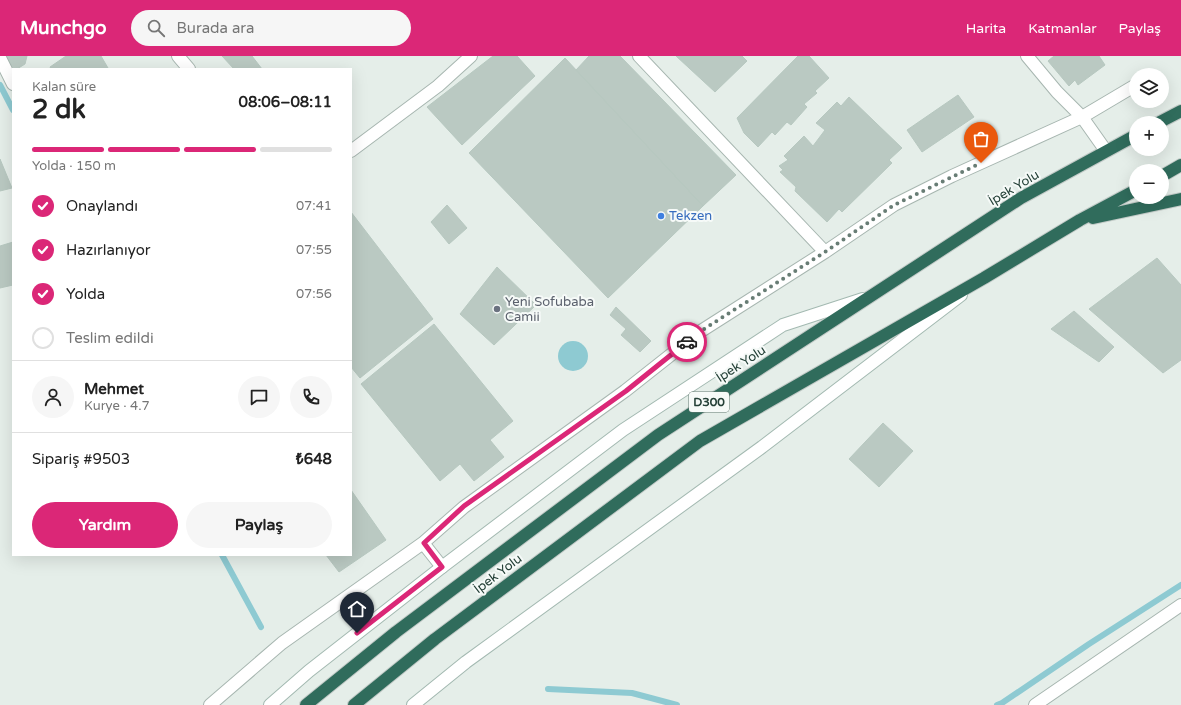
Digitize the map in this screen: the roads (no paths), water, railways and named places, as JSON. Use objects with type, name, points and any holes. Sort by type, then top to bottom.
[{"type":"highway","points":[[1169,117],[1181,111]]},
{"type":"highway","name":"İpek Yolu","points":[[306,705],[396,632],[658,435],[1021,198],[1129,139]]},
{"type":"highway","points":[[1169,172],[1181,165]]},
{"type":"highway","name":"İpek Yolu","points":[[354,705],[435,639],[700,441],[984,278],[1080,220],[1129,194]]},
{"type":"highway","points":[[1080,220],[1181,199]]},
{"type":"street","points":[[178,56],[188,68]]},
{"type":"street","points":[[352,150],[438,86],[471,56]]},
{"type":"street","points":[[639,56],[825,252]]},
{"type":"street","points":[[1027,56],[1057,92],[1082,117],[1106,151]]},
{"type":"street","points":[[0,58],[12,82]]},
{"type":"street","points":[[210,705],[282,643],[424,543],[464,506],[626,391],[701,331],[825,252],[894,205],[952,176],[1082,117],[1129,89]]},
{"type":"street","points":[[413,705],[466,662],[762,447],[984,278]]},
{"type":"street","points":[[270,705],[309,671],[442,567],[623,430],[783,325],[868,298]]},
{"type":"street","points":[[424,543],[442,567]]},
{"type":"street","points":[[1034,705],[1181,605]]},
{"type":"water","points":[[573,341],[579,342],[587,350],[587,362],[579,370],[573,371],[567,370],[559,362],[558,356],[559,350],[567,342]]},
{"type":"waterway","points":[[0,85],[12,108]]},
{"type":"waterway","points":[[223,556],[261,627]]},
{"type":"waterway","points":[[997,705],[1181,585]]},
{"type":"waterway","points":[[548,689],[632,693],[677,705]]},
{"type":"place","name":"Tekzen","points":[[661,216]]},
{"type":"place","name":"Yeni Sofubaba Camii","points":[[497,309]]}]
